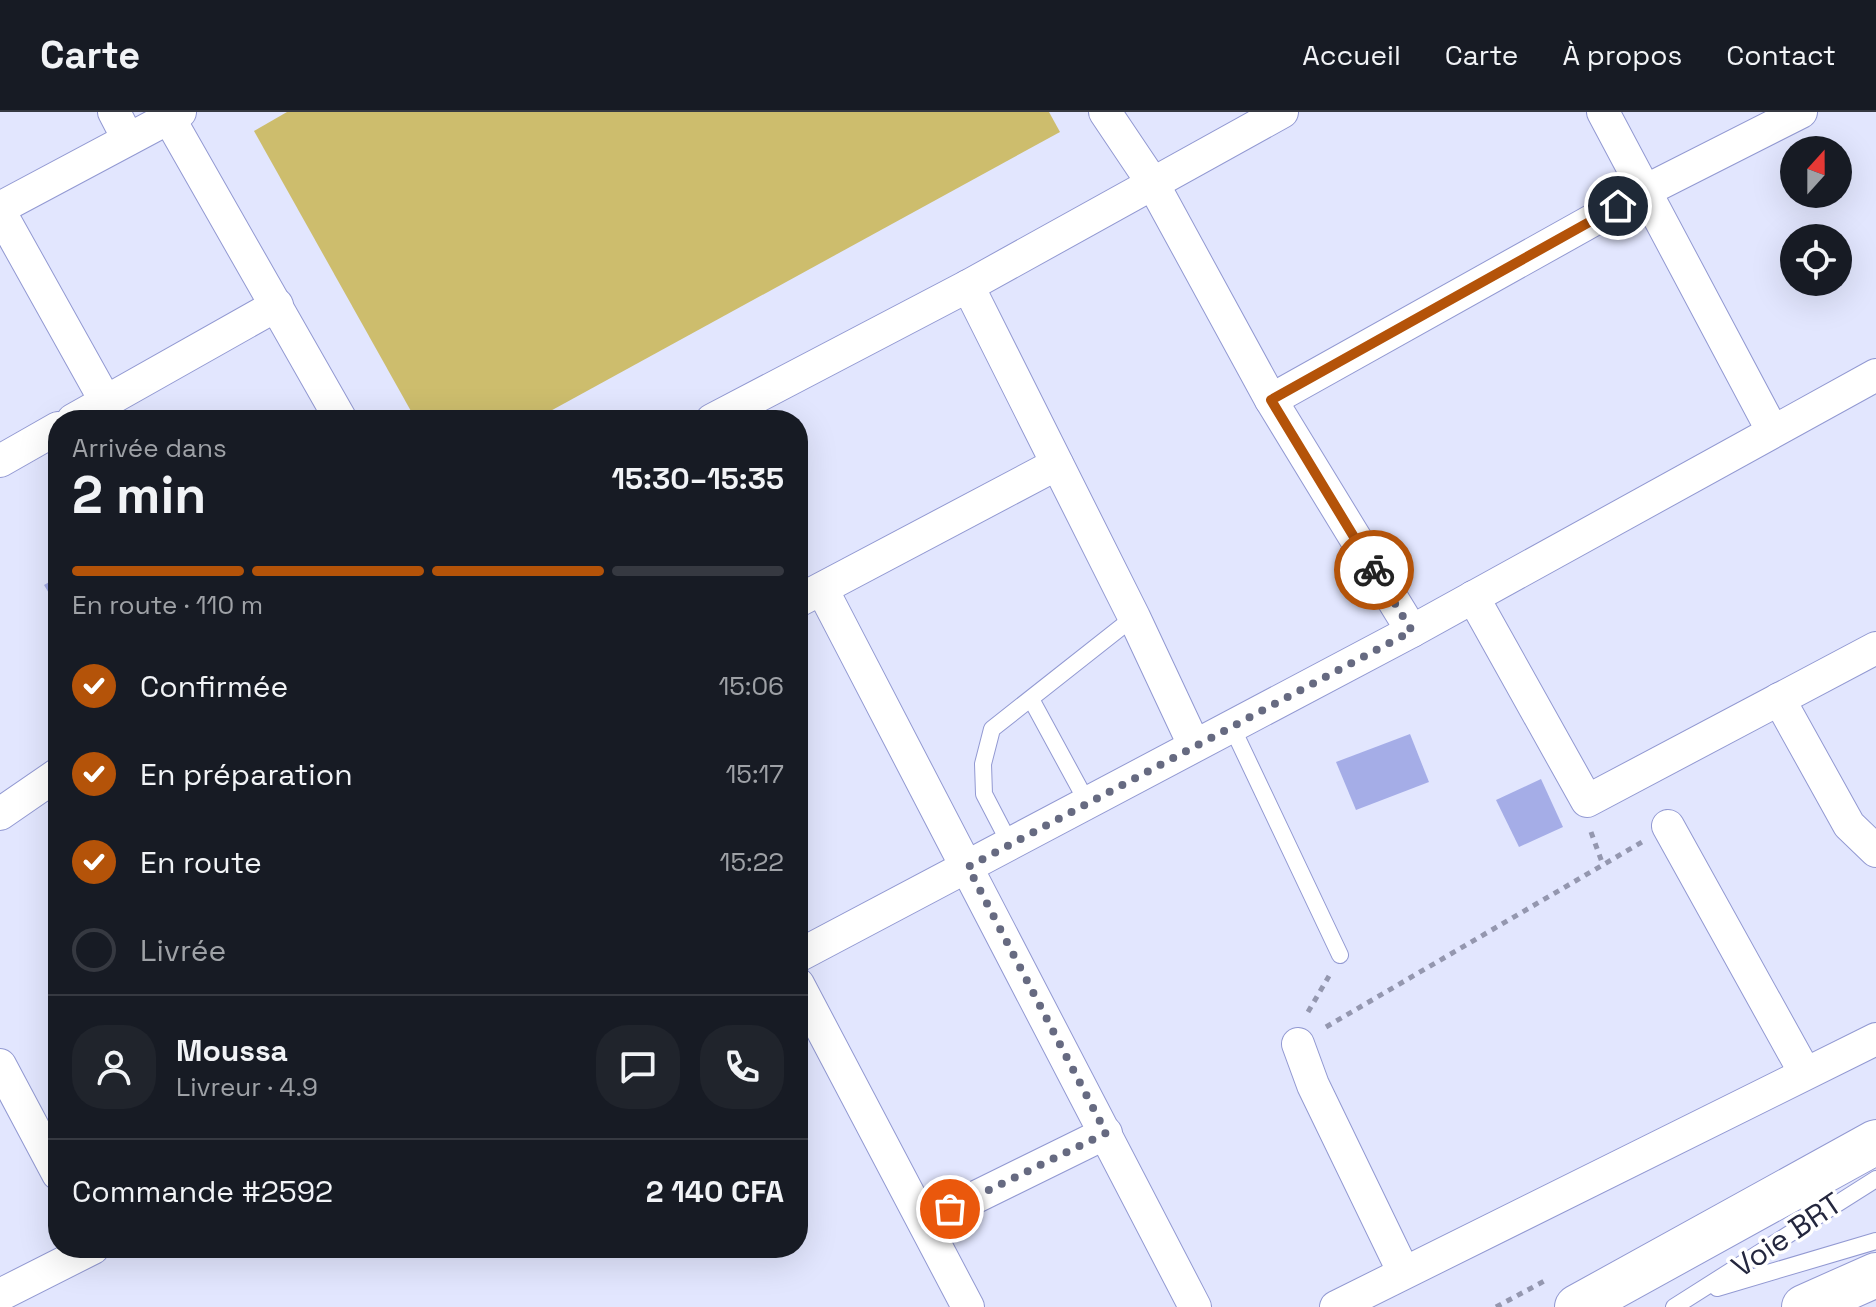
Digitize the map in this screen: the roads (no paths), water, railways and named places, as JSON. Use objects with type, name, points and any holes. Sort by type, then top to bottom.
[{"type":"main road","points":[[1577,1307],[1876,1142]]},
{"type":"main road","points":[[1804,1307],[1876,1275]]},
{"type":"street","points":[[1105,112],[1152,182],[1271,400],[1412,631]]},
{"type":"street","points":[[731,410],[968,286],[1282,112]]},
{"type":"street","points":[[1603,112],[1772,430]]},
{"type":"street","points":[[1271,400],[1645,191],[1801,112]]},
{"type":"street","points":[[76,410],[0,210],[121,126],[174,115],[335,410]]},
{"type":"street","points":[[968,286],[1134,617],[1194,745]]},
{"type":"street","points":[[91,410],[277,305]]},
{"type":"street","points":[[808,951],[1412,631],[1876,375]]},
{"type":"street","points":[[0,461],[48,434]]},
{"type":"street","points":[[1057,464],[810,595],[968,867],[1195,1307]]},
{"type":"street","points":[[1473,597],[1587,801],[1876,648]]},
{"type":"street","points":[[1779,699],[1862,819],[1876,851]]},
{"type":"street","points":[[0,814],[48,781]]},
{"type":"street","points":[[1668,826],[1805,1073]]},
{"type":"street","points":[[808,1026],[925,1222],[968,1307]]},
{"type":"street","points":[[1336,1307],[1403,1271],[1876,1039]]},
{"type":"street","points":[[1300,1042],[1313,1085],[1403,1271]]},
{"type":"street","points":[[0,1065],[48,1155]]},
{"type":"street","points":[[925,1222],[1106,1133]]},
{"type":"street","points":[[0,1295],[73,1258]]},
{"type":"lane","points":[[1010,844],[984,794],[983,764],[992,729],[1134,617]]},
{"type":"lane","points":[[1031,699],[1087,802]]},
{"type":"lane","points":[[1231,725],[1340,955]]},
{"type":"lane","name":"Voie BRT","points":[[1674,1307],[1876,1179]]},
{"type":"lane","name":"Voie BRT","points":[[1700,1293],[1876,1241]]}]
